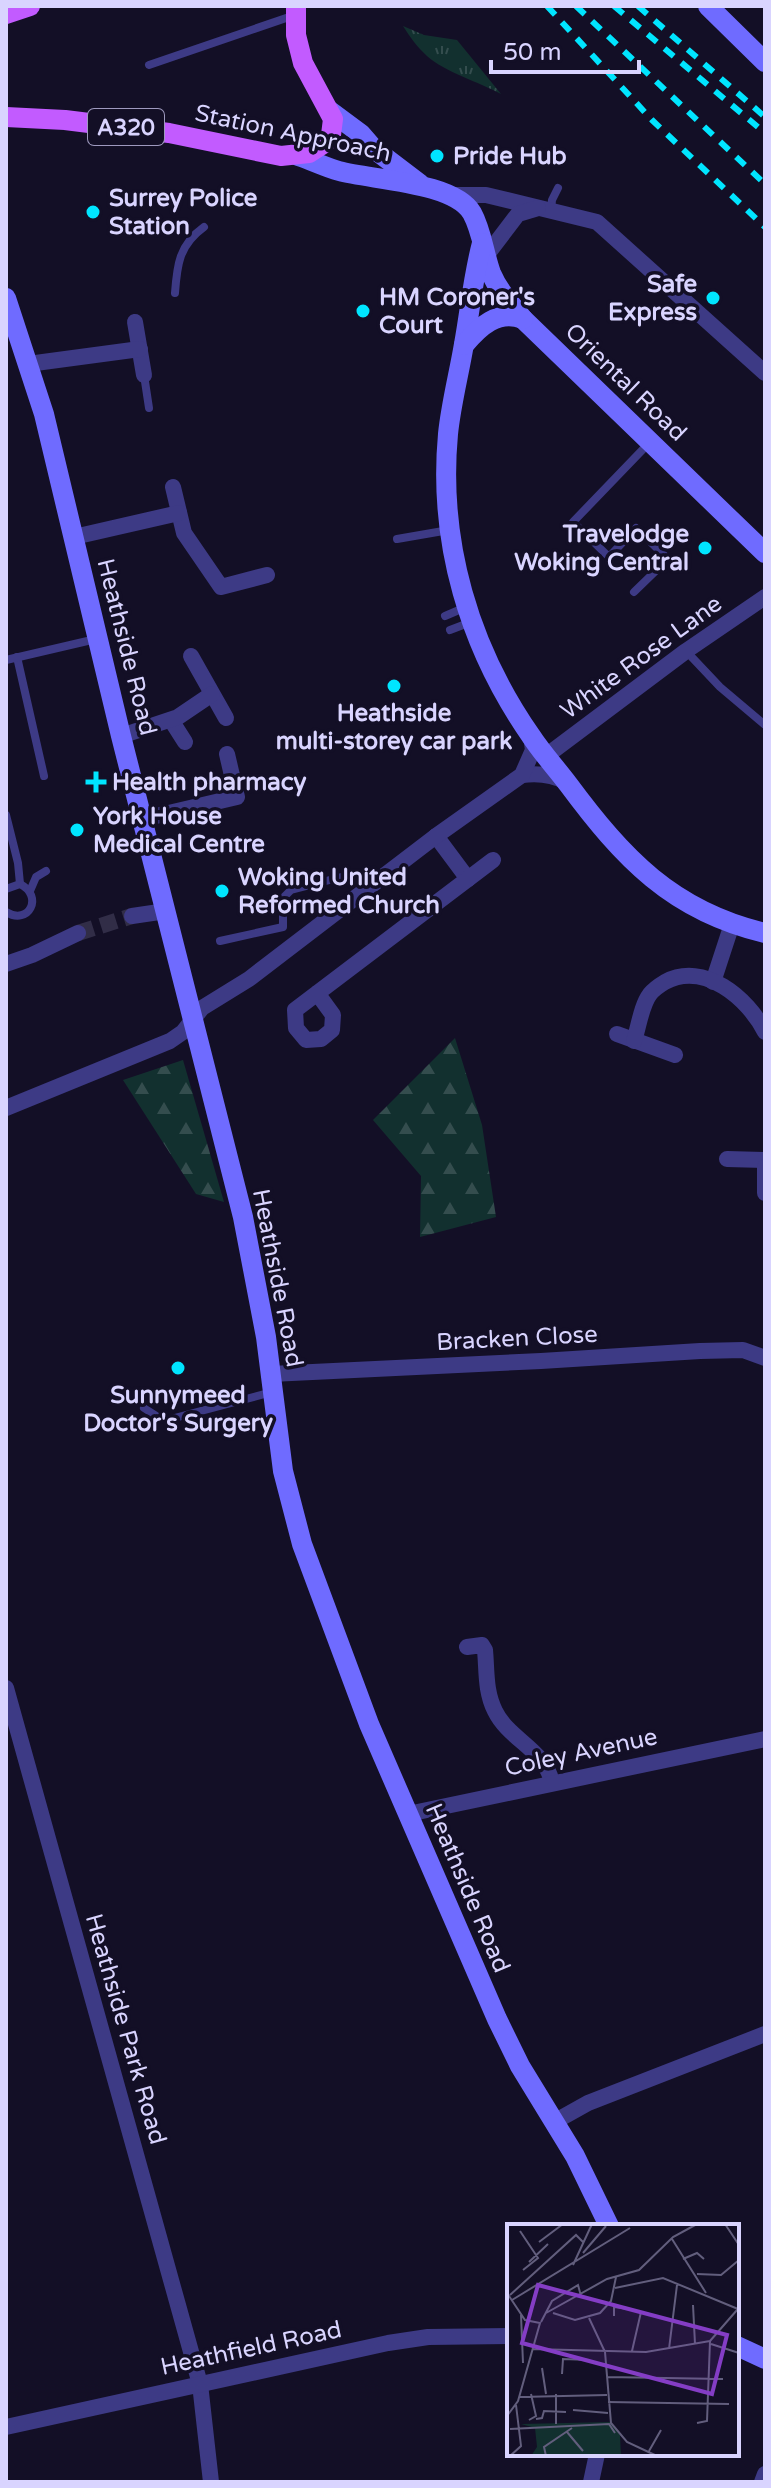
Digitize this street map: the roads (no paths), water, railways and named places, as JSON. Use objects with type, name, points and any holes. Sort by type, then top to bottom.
[{"type":"main road","points":[[6,14],[30,6]]},
{"type":"main road","points":[[296,10],[296,35],[303,63],[330,111],[333,128],[326,142],[298,156]]},
{"type":"main road","name":"Station Approach","points":[[6,117],[119,126],[281,156],[298,156]]},
{"type":"street","points":[[708,6],[765,62]]},
{"type":"street","name":"Station Approach","points":[[330,111],[425,188]]},
{"type":"street","name":"Station Approach","points":[[298,156],[336,170],[450,195],[486,195],[597,222],[765,373]]},
{"type":"street","name":"Oriental Road","points":[[450,195],[468,207],[497,285],[523,319],[765,553]]},
{"type":"street","points":[[545,209],[518,214],[484,250],[464,345],[448,430],[446,469],[449,530],[456,572],[468,614],[492,670],[531,736],[615,843],[662,888],[700,912],[765,933]]},
{"type":"street","name":"Heathside Road","points":[[6,298],[44,414],[121,736],[243,1217],[272,1382],[283,1471],[302,1544],[364,1711],[497,2019],[520,2066],[575,2156],[608,2224]]},
{"type":"street","points":[[464,345],[478,329],[492,320],[508,316],[523,319]]},
{"type":"street","points":[[135,322],[144,375]]},
{"type":"street","points":[[28,364],[140,349]]},
{"type":"street","points":[[173,487],[184,533],[221,587],[267,575]]},
{"type":"street","points":[[74,537],[179,513]]},
{"type":"street","name":"White Rose Lane","points":[[546,756],[686,651],[765,597]]},
{"type":"street","points":[[191,656],[226,718]]},
{"type":"street","points":[[121,736],[171,720],[212,694]]},
{"type":"street","points":[[171,720],[185,742]]},
{"type":"street","points":[[6,1108],[170,1041],[183,1032],[202,1008],[249,979],[436,836],[522,775],[533,750],[531,736]]},
{"type":"street","points":[[143,819],[237,797],[227,754]]},
{"type":"street","points":[[522,775],[544,774],[566,782]]},
{"type":"street","points":[[436,836],[468,879]]},
{"type":"street","points":[[317,993],[493,860]]},
{"type":"street","points":[[132,916],[166,911]]},
{"type":"street","points":[[713,982],[732,924]]},
{"type":"street","points":[[6,964],[78,933]]},
{"type":"street","points":[[634,1041],[644,1006],[656,988],[674,977],[692,974],[730,991],[750,1008],[765,1032]]},
{"type":"street","points":[[617,1034],[675,1055]]},
{"type":"street","points":[[727,1159],[765,1160]]},
{"type":"street","points":[[765,1167],[765,1193]]},
{"type":"street","name":"Bracken Close","points":[[272,1382],[700,1351],[743,1350],[765,1358]]},
{"type":"street","points":[[467,1647],[482,1645],[485,1650],[487,1689],[496,1714],[543,1760],[550,1771],[552,1783]]},
{"type":"street","name":"Heathside Park Road","points":[[6,1688],[200,2384],[211,2482]]},
{"type":"street","name":"Coley Avenue","points":[[408,1814],[765,1739]]},
{"type":"street","points":[[554,2122],[598,2099],[765,2034]]},
{"type":"street","name":"Heathfield Road","points":[[6,2427],[388,2343],[428,2337],[507,2336]]},
{"type":"street","points":[[739,2347],[765,2359]]},
{"type":"street","points":[[591,2482],[597,2456]]},
{"type":"street","points":[[762,2482],[765,2474]]},
{"type":"lane","points":[[149,65],[296,10]]},
{"type":"lane","points":[[545,209],[558,188]]},
{"type":"lane","points":[[175,293],[180,254],[186,243],[204,227]]},
{"type":"lane","points":[[144,375],[149,408]]},
{"type":"lane","points":[[634,592],[668,559],[636,528],[609,557],[573,522],[651,442]]},
{"type":"lane","points":[[397,539],[449,530]]},
{"type":"lane","points":[[445,616],[468,614]]},
{"type":"lane","points":[[450,630],[468,614]]},
{"type":"lane","points":[[6,660],[97,639]]},
{"type":"lane","points":[[686,651],[728,695],[765,725]]},
{"type":"lane","points":[[17,657],[44,776]]},
{"type":"lane","points":[[6,815],[20,884],[30,891],[33,898],[29,911],[19,916],[6,912]]},
{"type":"lane","points":[[30,891],[36,877],[46,871]]},
{"type":"lane","points":[[294,944],[283,927],[283,898],[291,890],[349,875]]},
{"type":"lane","points":[[6,889],[20,884]]},
{"type":"lane","points":[[220,941],[283,927]]},
{"type":"lane","points":[[144,1408],[167,1420],[272,1382]]},
{"type":"tunnel","points":[[78,933],[132,916]]},
{"type":"railway","points":[[547,6],[652,120],[765,227]]},
{"type":"railway","points":[[576,6],[765,184]]},
{"type":"railway","points":[[614,6],[765,133]]},
{"type":"railway","points":[[638,6],[765,117]]},
{"type":"place","name":"Pride Hub","points":[[437,156]]},
{"type":"place","name":"Surrey Police Station","points":[[93,212]]},
{"type":"place","name":"Safe Express","points":[[713,298]]},
{"type":"place","name":"HM Coroner's Court","points":[[363,311]]},
{"type":"place","name":"Travelodge Woking Central","points":[[705,548]]},
{"type":"place","name":"Heathside multi-storey car park","points":[[394,686]]},
{"type":"place","name":"Health pharmacy","points":[[96,782]]},
{"type":"place","name":"York House Medical Centre","points":[[77,830]]},
{"type":"place","name":"Woking United Reformed Church","points":[[222,891]]},
{"type":"place","name":"Sunnymeed Doctor's Surgery","points":[[178,1368]]}]
